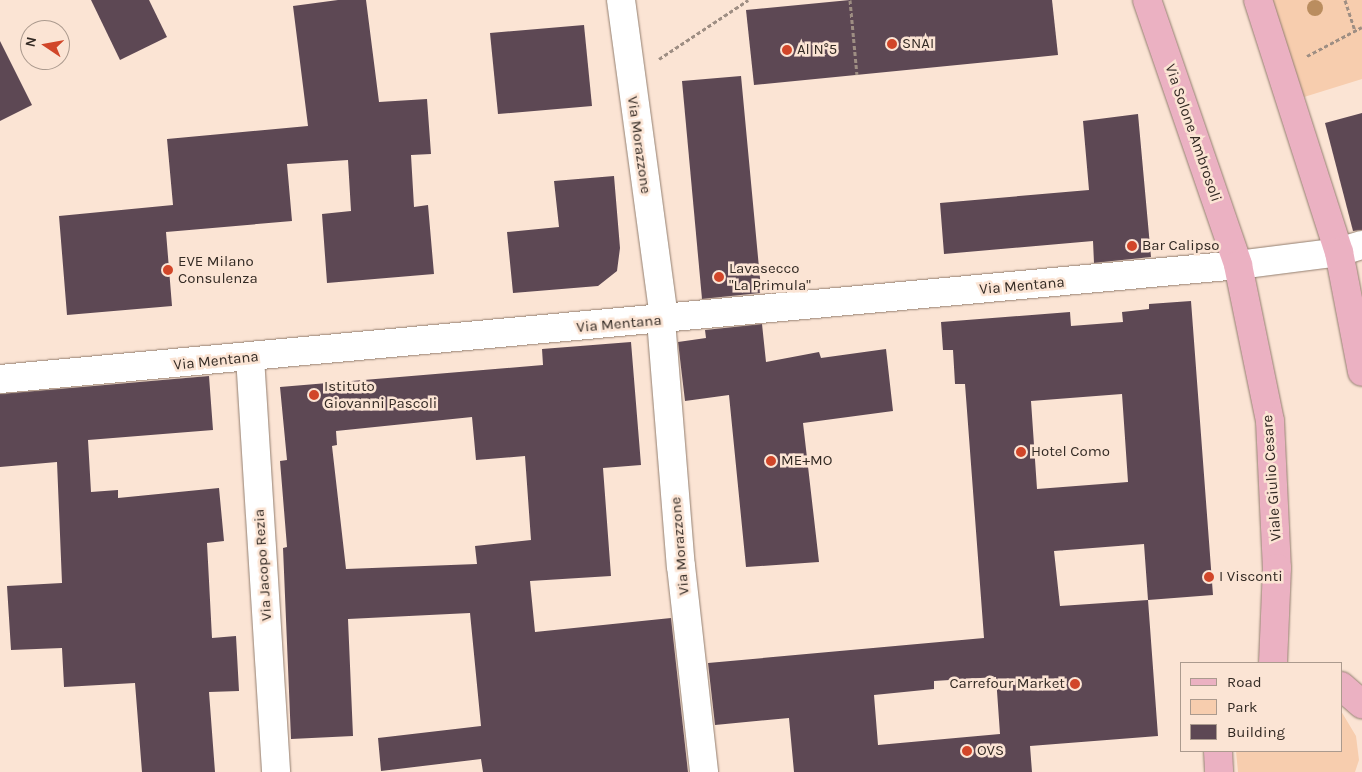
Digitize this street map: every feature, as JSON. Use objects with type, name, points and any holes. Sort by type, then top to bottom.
[{"type":"main road","name":"Via Solone Ambrosoli","points":[[1147,0],[1238,265]]},
{"type":"main road","points":[[1258,0],[1281,70],[1350,248],[1362,372]]},
{"type":"main road","name":"Viale Giulio Cesare","points":[[1238,265],[1270,421],[1277,568],[1273,662]]},
{"type":"main road","points":[[1342,687],[1362,704]]},
{"type":"street","name":"Via Morazzone","points":[[621,0],[662,320],[681,566],[704,772]]},
{"type":"street","name":"Via Mentana","points":[[0,379],[662,320],[1238,265],[1350,248]]},
{"type":"street","name":"Via Jacopo Rezia","points":[[250,357],[276,772]]},
{"type":"path","points":[[630,80],[748,0]]},
{"type":"path","points":[[850,0],[857,75]]},
{"type":"path","points":[[1345,0],[1355,31]]},
{"type":"path","points":[[1281,70],[1362,27]]},
{"type":"green space","points":[[1272,0],[1362,0],[1362,79],[1304,97]]},
{"type":"green space","points":[[1342,713],[1356,736],[1359,760],[1355,772],[1238,772],[1236,752],[1342,752]]},
{"type":"building","points":[[91,0],[149,0],[167,37],[120,60]]},
{"type":"building","points":[[338,0],[366,0],[379,102],[427,99],[431,154],[411,155],[414,207],[428,205],[434,274],[327,283],[322,214],[351,211],[348,160],[287,164],[292,221],[166,232],[172,306],[67,315],[59,216],[173,205],[167,139],[308,126],[293,6]]},
{"type":"building","points":[[850,0],[1052,0],[1058,55],[754,85],[746,10]]},
{"type":"building","points":[[584,25],[592,106],[498,114],[490,33]]},
{"type":"building","points":[[0,41],[32,105],[0,121]]},
{"type":"building","points":[[741,76],[761,289],[760,293],[702,299],[682,81]]},
{"type":"building","points":[[1362,113],[1362,230],[1353,231],[1325,123]]},
{"type":"building","points":[[1138,114],[1151,257],[1094,263],[1093,241],[944,254],[940,203],[1089,190],[1083,121]]},
{"type":"building","points":[[614,176],[620,248],[617,271],[598,286],[513,293],[507,232],[559,227],[554,181]]},
{"type":"building","points":[[1191,301],[1213,595],[1148,600],[1158,736],[1030,746],[1032,772],[794,772],[789,718],[715,725],[708,663],[984,638],[965,384],[955,384],[953,350],[943,350],[941,322],[1070,312],[1071,326],[1123,322],[1122,312],[1149,309],[1149,304]],"holes":[[[1122,394],[1128,482],[1037,489],[1031,401]],[[1144,544],[1148,600],[1060,606],[1054,551]],[[996,677],[1000,734],[878,745],[874,695],[934,689],[934,681]]]},
{"type":"building","name":"ME+MO","points":[[762,324],[766,362],[819,352],[821,358],[886,349],[893,411],[803,423],[819,562],[746,567],[729,395],[685,401],[678,342],[706,338],[705,330]]},
{"type":"building","points":[[631,342],[641,465],[603,468],[611,576],[530,581],[535,632],[671,618],[688,772],[483,772],[481,759],[381,771],[378,738],[481,726],[470,613],[348,619],[353,736],[291,739],[283,548],[287,547],[280,461],[287,460],[280,387],[543,365],[542,349]],"holes":[[[472,417],[476,460],[525,456],[531,540],[475,546],[477,564],[346,569],[332,446],[337,445],[336,431]]]},
{"type":"building","points":[[209,376],[213,430],[88,440],[91,492],[118,490],[118,498],[219,488],[224,541],[207,543],[212,638],[236,636],[239,691],[209,692],[215,772],[142,772],[135,683],[64,687],[62,648],[11,650],[7,586],[62,583],[57,462],[0,467],[0,394]]},
{"type":"place","name":"SNAI","points":[[892,44]]},
{"type":"place","name":"Al N°5","points":[[787,50]]},
{"type":"place","name":"Bar Calipso","points":[[1132,246]]},
{"type":"place","name":"EVE Milano Consulenza","points":[[168,270]]},
{"type":"place","name":"Lavasecco \"La Primula\"","points":[[719,277]]},
{"type":"place","name":"Istituto Giovanni Pascoli","points":[[314,395]]},
{"type":"place","name":"Hotel Como","points":[[1021,452]]},
{"type":"place","name":"ME+MO","points":[[771,461]]},
{"type":"place","name":"I Visconti","points":[[1209,577]]},
{"type":"place","name":"Carrefour Market","points":[[1075,684]]},
{"type":"place","name":"OVS","points":[[967,751]]}]
